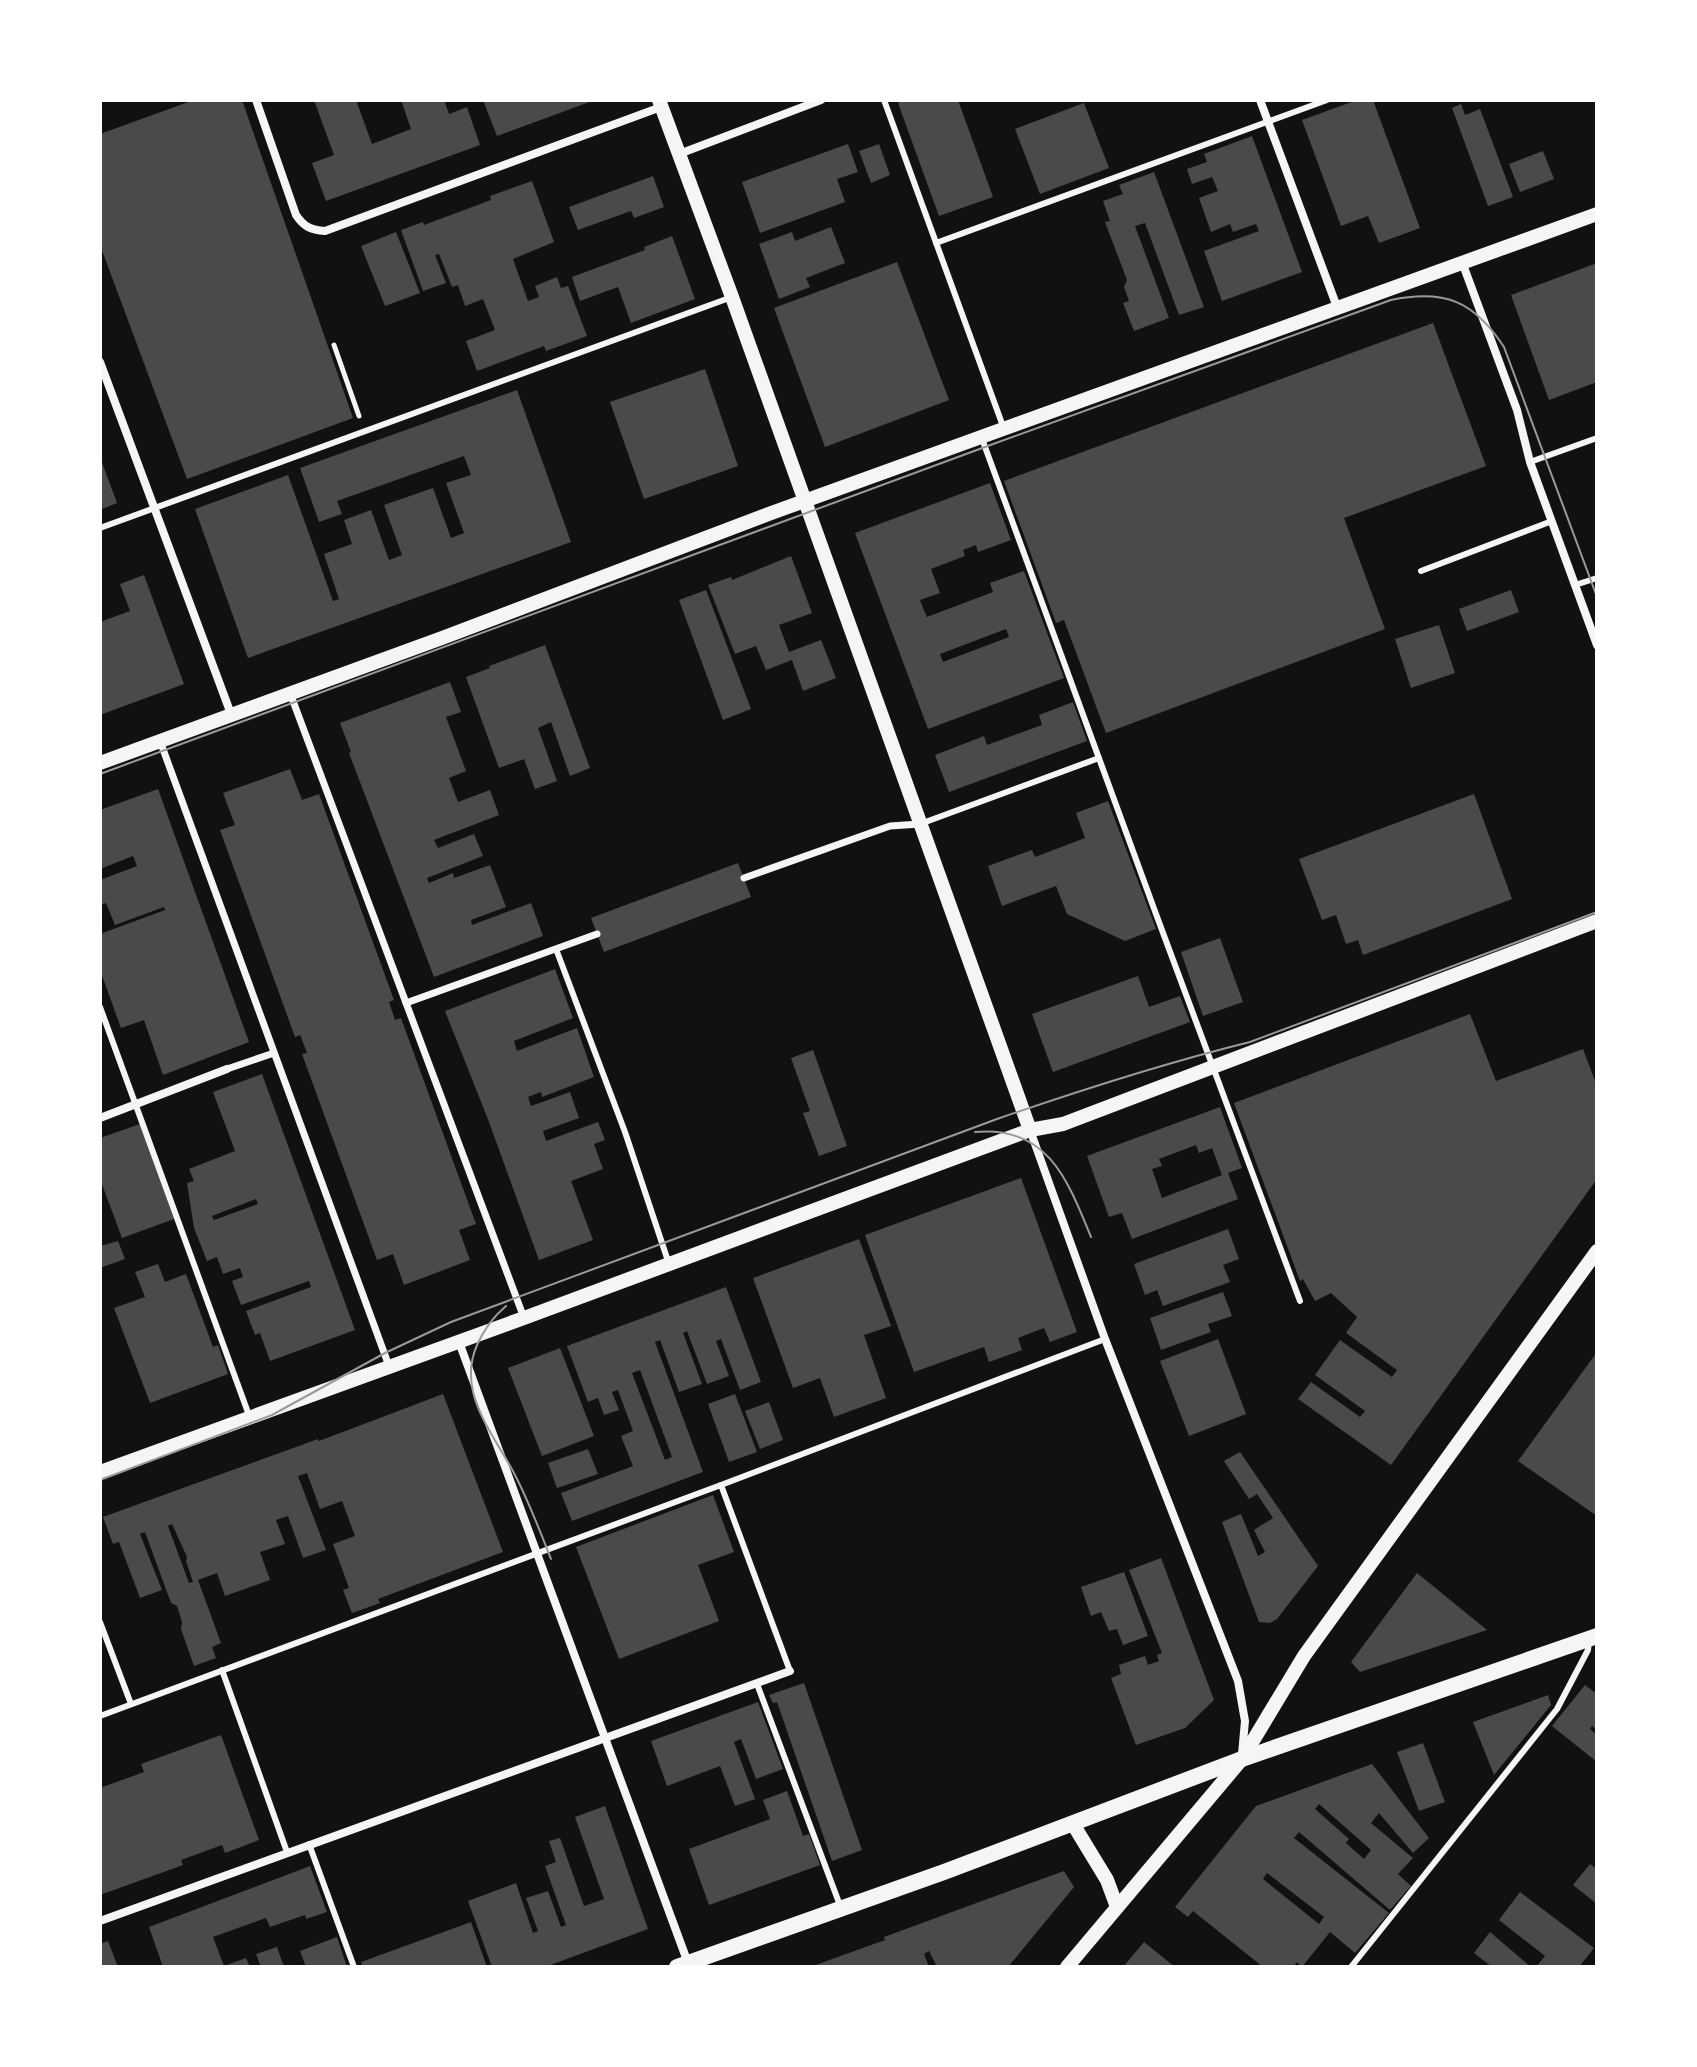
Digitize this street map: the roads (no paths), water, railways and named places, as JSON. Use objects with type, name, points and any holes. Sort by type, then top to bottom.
[{"type":"main road","points":[[682,1965],[1073,1824],[1242,1759],[1594,1637]]},
{"type":"street","points":[[256,100],[296,215],[303,226],[315,231],[338,227],[660,103],[1105,1339],[1238,1681],[1245,1721],[1242,1759]]},
{"type":"street","points":[[679,154],[821,100]]},
{"type":"street","points":[[1260,100],[1337,307]]},
{"type":"street","points":[[100,763],[981,436],[1597,214]]},
{"type":"street","points":[[1462,262],[1517,410],[1530,462],[1597,645]]},
{"type":"street","points":[[100,362],[231,714]]},
{"type":"street","points":[[290,693],[524,1318]]},
{"type":"street","points":[[160,741],[389,1367]]},
{"type":"street","points":[[744,878],[890,826],[920,824]]},
{"type":"street","points":[[100,1472],[1030,1130],[1063,1124],[1597,921]]},
{"type":"street","points":[[406,1003],[597,934]]},
{"type":"street","points":[[100,1118],[274,1053]]},
{"type":"street","points":[[1067,1967],[1242,1759],[1304,1656],[1597,1251]]},
{"type":"street","points":[[459,1342],[606,1739],[682,1965]]},
{"type":"street","points":[[100,1921],[790,1671]]},
{"type":"street","points":[[1073,1824],[1107,1880],[1117,1907]]},
{"type":"lane","points":[[884,100],[1004,429]]},
{"type":"lane","points":[[936,243],[1327,100]]},
{"type":"lane","points":[[100,528],[732,297]]},
{"type":"lane","points":[[981,436],[1300,1301]]},
{"type":"lane","points":[[1530,462],[1597,438]]},
{"type":"lane","points":[[1421,571],[1552,521]]},
{"type":"lane","points":[[1575,585],[1597,578]]},
{"type":"lane","points":[[920,824],[1099,758]]},
{"type":"lane","points":[[556,949],[625,1132],[669,1264]]},
{"type":"lane","points":[[100,1007],[250,1418]]},
{"type":"lane","points":[[100,1716],[1105,1339]]},
{"type":"lane","points":[[721,1485],[790,1671]]},
{"type":"lane","points":[[100,1622],[131,1704]]},
{"type":"lane","points":[[1351,1967],[1557,1709],[1594,1637]]},
{"type":"lane","points":[[222,1670],[287,1852]]},
{"type":"lane","points":[[757,1684],[841,1908]]},
{"type":"lane","points":[[309,1844],[354,1967]]},
{"type":"tram line","points":[[100,774],[985,447],[1391,300],[1410,297],[1427,296],[1456,302],[1481,319],[1504,347],[1597,597]]},
{"type":"tram line","points":[[100,1480],[272,1415],[385,1353],[451,1322],[997,1119],[1123,1078],[1250,1042],[1597,912]]},
{"type":"tram line","points":[[975,1132],[1000,1132],[1038,1147],[1063,1177],[1091,1237]]},
{"type":"tram line","points":[[506,1306],[489,1324],[477,1345],[471,1380],[480,1413],[520,1485],[551,1559]]}]
